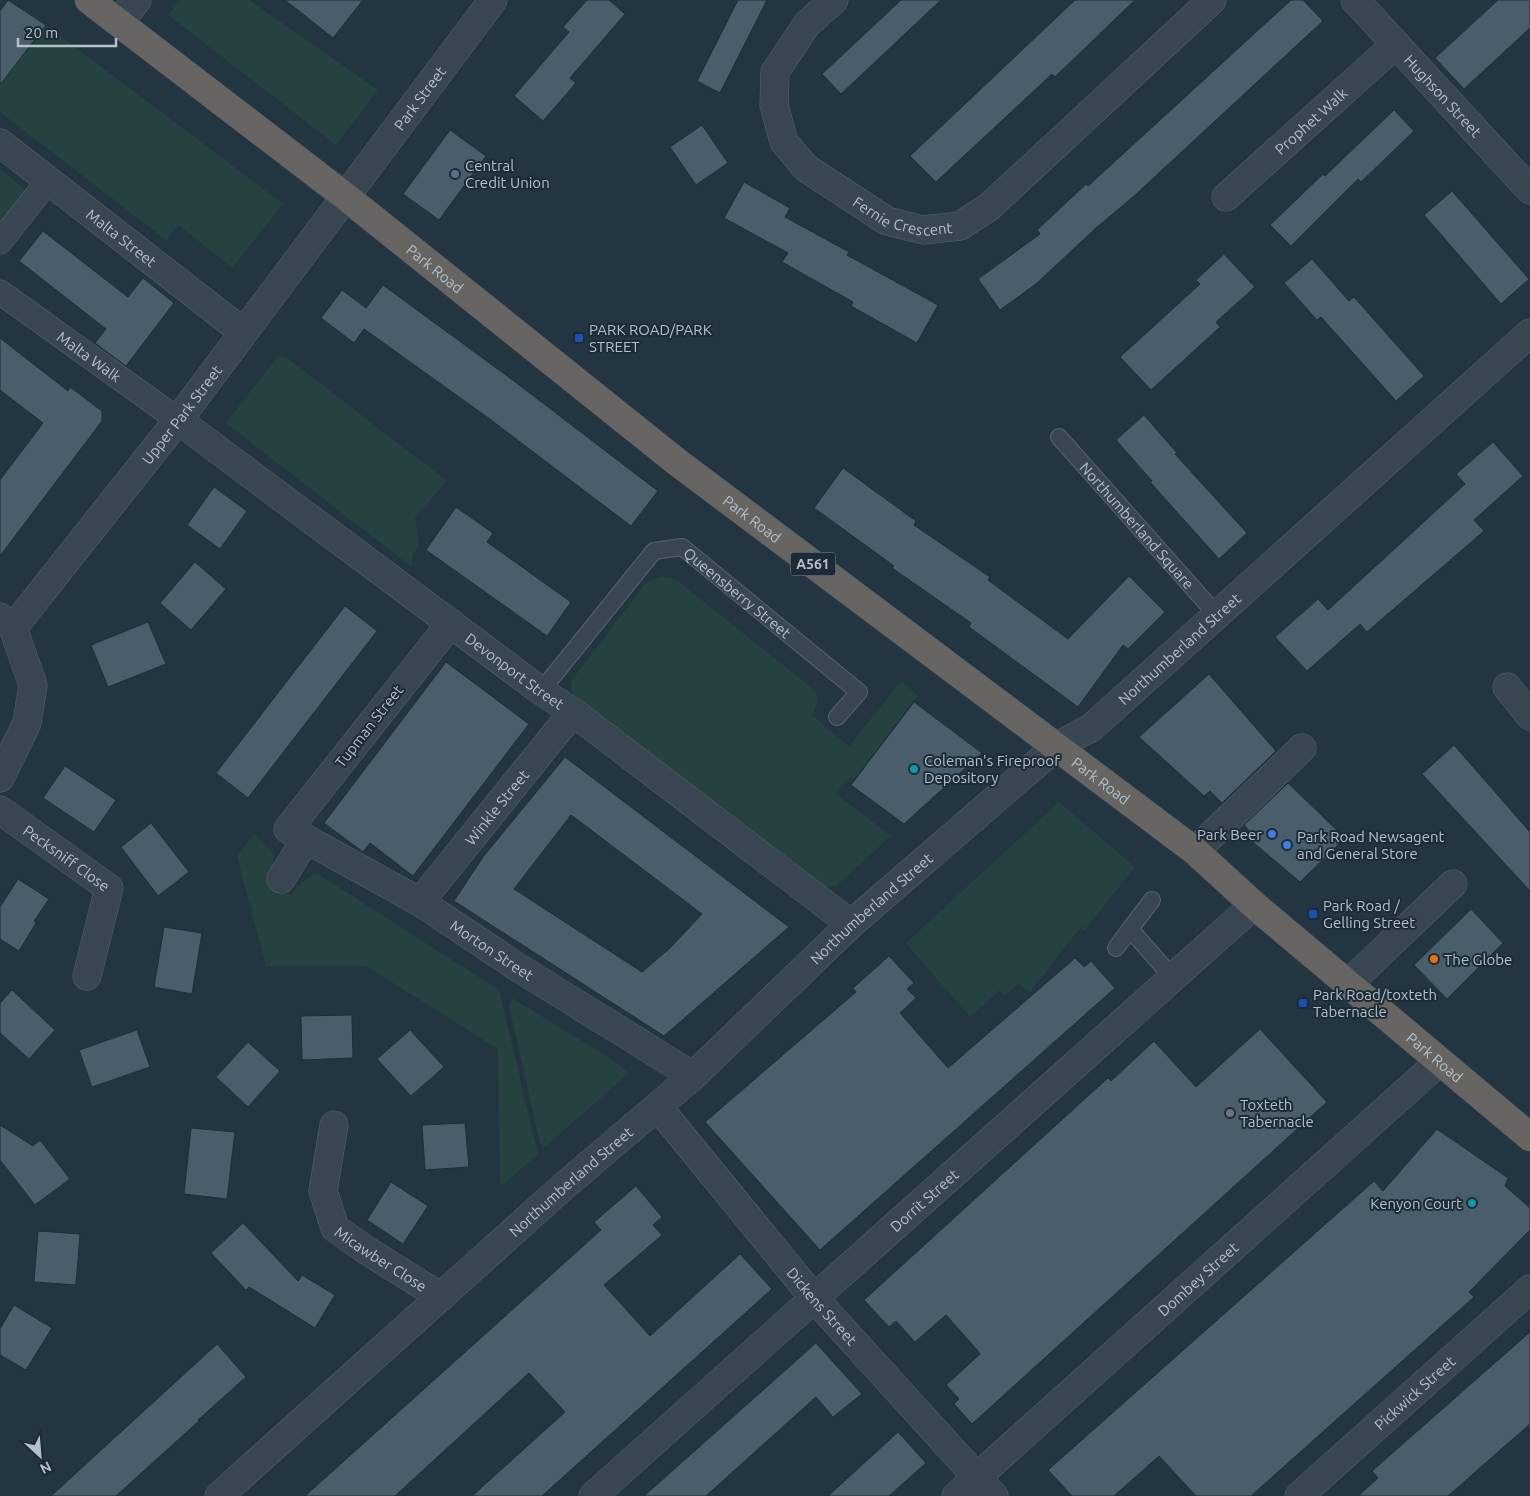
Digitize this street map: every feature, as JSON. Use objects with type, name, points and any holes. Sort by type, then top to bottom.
[{"type":"highway","name":"Park Road","points":[[89,0],[346,197],[677,462],[1195,851],[1254,905],[1530,1137]]},
{"type":"street","points":[[119,22],[137,0]]},
{"type":"street","name":"Park Street","points":[[346,197],[493,0]]},
{"type":"street","name":"Fernie Crescent","points":[[834,0],[807,24],[775,72],[774,105],[784,142],[806,168],[887,221],[924,230],[960,226],[989,207],[1212,0]]},
{"type":"street","name":"Hughson Street","points":[[1355,0],[1530,190]]},
{"type":"street","name":"Prophet Walk","points":[[1226,197],[1396,44]]},
{"type":"street","name":"Malta Street","points":[[0,142],[244,332]]},
{"type":"street","points":[[0,242],[48,180]]},
{"type":"street","name":"Upper Park Street","points":[[6,622],[178,420],[346,197]]},
{"type":"street","name":"Malta Walk","points":[[0,292],[178,420]]},
{"type":"street","name":"Northumberland Street","points":[[219,1496],[564,1186],[693,1076],[851,924],[1057,746],[1090,728],[1530,332]]},
{"type":"street","name":"Devonport Street","points":[[178,420],[541,691],[573,712],[851,924]]},
{"type":"street","points":[[0,778],[27,723],[32,685],[6,622]]},
{"type":"street","name":"Tupman Street","points":[[281,880],[297,834],[451,622]]},
{"type":"street","points":[[1507,687],[1530,716]]},
{"type":"street","name":"Winkle Street","points":[[420,902],[573,712]]},
{"type":"street","points":[[1195,851],[1302,748]]},
{"type":"street","name":"Pecksniff Close","points":[[0,810],[109,888],[87,976]]},
{"type":"street","name":"Morton Street","points":[[297,834],[420,902],[520,968],[693,1076]]},
{"type":"street","points":[[1349,983],[1453,884]]},
{"type":"street","name":"Dorrit Street","points":[[593,1496],[1254,905]]},
{"type":"street","name":"Dombey Street","points":[[956,1496],[986,1487],[1439,1062]]},
{"type":"street","name":"Dickens Street","points":[[658,1107],[814,1298],[986,1487]]},
{"type":"street","name":"Micawber Close","points":[[334,1125],[324,1191],[335,1228],[441,1297]]},
{"type":"street","name":"Pickwick Street","points":[[1299,1496],[1530,1288]]},
{"type":"lane","name":"Northumberland Square","points":[[1059,437],[1216,614]]},
{"type":"lane","name":"Queensberry Street","points":[[541,691],[654,551],[682,547],[859,692],[837,716]]},
{"type":"lane","points":[[1116,948],[1152,900]]},
{"type":"lane","points":[[1130,929],[1173,978]]},
{"type":"green space","points":[[180,0],[249,0],[378,90],[336,145],[168,15]]},
{"type":"green space","points":[[46,25],[283,204],[232,268],[179,225],[166,240],[0,112],[0,85]]},
{"type":"green space","points":[[0,169],[27,191],[0,226]]},
{"type":"green space","points":[[278,356],[286,357],[447,481],[415,517],[419,545],[412,556],[413,568],[226,423]]},
{"type":"green space","points":[[661,576],[672,578],[679,582],[812,688],[818,698],[813,716],[849,746],[901,681],[918,695],[854,779],[850,777],[836,794],[891,836],[836,886],[823,887],[817,883],[576,698],[572,692],[571,681],[646,583]]},
{"type":"green space","points":[[1059,802],[1135,867],[1084,931],[1081,927],[1030,992],[1019,983],[1004,996],[1000,990],[970,1017],[906,943]]},
{"type":"green space","points":[[254,834],[274,854],[273,867],[265,879],[292,896],[309,876],[318,874],[499,990],[538,1154],[503,1185],[500,1182],[498,1049],[366,966],[266,966],[237,856]]},
{"type":"green space","points":[[512,998],[608,1057],[629,1073],[544,1148],[540,1143],[509,1005]]},
{"type":"building","points":[[8,0],[46,25],[0,85],[0,11]]},
{"type":"building","points":[[285,0],[363,0],[333,38]]},
{"type":"building","points":[[587,0],[609,0],[625,14],[570,78],[576,83],[543,121],[514,96],[569,32],[563,27]]},
{"type":"building","points":[[738,0],[767,0],[720,93],[697,81]]},
{"type":"building","points":[[901,0],[941,0],[841,94],[822,74]]},
{"type":"building","points":[[1075,0],[1135,0],[1055,77],[1052,74],[936,182],[910,156]]},
{"type":"building","points":[[1291,0],[1303,0],[1323,21],[1036,284],[1000,310],[978,279],[1040,234],[1037,230],[1086,184],[1088,186]]},
{"type":"building","points":[[1498,0],[1530,0],[1530,28],[1464,89],[1435,58]]},
{"type":"building","points":[[1394,110],[1414,131],[1361,182],[1358,179],[1291,246],[1270,225]]},
{"type":"building","points":[[702,125],[728,163],[696,185],[670,147]]},
{"type":"building","points":[[450,130],[486,156],[439,220],[403,194]]},
{"type":"building","points":[[744,182],[790,208],[785,217],[849,252],[847,255],[938,305],[917,343],[851,306],[853,302],[782,262],[788,253],[724,218]]},
{"type":"building","points":[[1452,191],[1529,279],[1501,304],[1424,215]]},
{"type":"building","points":[[43,231],[128,297],[143,278],[174,303],[126,366],[95,343],[106,329],[19,261]]},
{"type":"building","points":[[1224,254],[1255,287],[1216,322],[1220,327],[1151,390],[1120,357],[1200,284],[1196,280]]},
{"type":"building","points":[[1312,259],[1349,301],[1354,297],[1424,376],[1396,401],[1321,317],[1317,320],[1284,283]]},
{"type":"building","points":[[383,285],[514,381],[658,491],[631,526],[487,417],[364,329],[354,343],[321,318],[342,290],[366,308]]},
{"type":"building","points":[[0,338],[68,391],[70,387],[102,411],[102,421],[0,556],[0,480],[43,423],[0,390]]},
{"type":"building","points":[[1144,415],[1177,453],[1175,454],[1247,533],[1219,559],[1150,482],[1152,481],[1116,440]]},
{"type":"building","points":[[1493,442],[1523,476],[1474,520],[1484,531],[1367,632],[1360,624],[1307,671],[1275,637],[1318,599],[1328,610],[1465,484],[1456,474]]},
{"type":"building","points":[[843,468],[916,521],[914,525],[990,577],[988,580],[1068,639],[1129,576],[1165,612],[1128,649],[1123,645],[1078,707],[969,627],[971,623],[892,568],[894,566],[814,508]]},
{"type":"building","points":[[214,487],[247,511],[220,549],[187,525]]},
{"type":"building","points":[[456,507],[493,533],[487,542],[571,602],[547,636],[426,550]]},
{"type":"building","points":[[195,562],[226,589],[191,630],[160,603]]},
{"type":"building","points":[[345,606],[377,631],[248,798],[216,773]]},
{"type":"building","points":[[148,622],[166,664],[108,687],[91,645]]},
{"type":"building","points":[[446,662],[529,724],[413,876],[370,843],[363,852],[324,823]]},
{"type":"building","points":[[1209,674],[1276,751],[1222,803],[1210,791],[1204,796],[1139,737]]},
{"type":"building","name":"Coleman's Fireproof Depository","points":[[914,702],[982,753],[904,824],[851,785]]},
{"type":"building","points":[[1454,745],[1530,832],[1530,891],[1422,774]]},
{"type":"building","points":[[565,757],[789,927],[664,1036],[454,901],[483,857]],"holes":[[[571,815],[702,914],[670,948],[642,972],[514,889]]]},
{"type":"building","points":[[65,766],[116,800],[94,832],[43,798]]},
{"type":"building","points":[[1288,783],[1345,838],[1300,882],[1249,839],[1253,835],[1244,825]]},
{"type":"building","points":[[151,823],[189,872],[158,896],[121,847]]},
{"type":"building","points":[[18,879],[49,899],[34,921],[36,923],[19,951],[0,939],[0,907]]},
{"type":"building","points":[[1471,909],[1503,943],[1447,999],[1414,965]]},
{"type":"building","points":[[164,927],[202,933],[192,994],[154,987]]},
{"type":"building","points":[[889,956],[914,983],[907,989],[916,998],[900,1013],[948,1068],[1075,958],[1084,967],[1091,961],[1115,988],[820,1250],[705,1122],[856,992],[853,988]]},
{"type":"building","points":[[12,990],[55,1030],[29,1059],[0,1033],[0,1003]]},
{"type":"building","points":[[352,1015],[353,1058],[302,1060],[301,1016]]},
{"type":"building","points":[[1260,1029],[1327,1102],[972,1424],[954,1404],[959,1399],[946,1385],[980,1354],[978,1351],[946,1315],[915,1342],[896,1321],[889,1327],[864,1300],[1108,1078],[1111,1081],[1154,1041],[1196,1087]]},
{"type":"building","points":[[137,1030],[150,1067],[92,1087],[79,1050]]},
{"type":"building","points":[[410,1030],[444,1067],[411,1096],[377,1059]]},
{"type":"building","points":[[248,1042],[280,1071],[248,1107],[216,1077]]},
{"type":"building","points":[[465,1123],[469,1167],[425,1170],[422,1125]]},
{"type":"building","points":[[0,1125],[33,1146],[40,1140],[70,1179],[35,1205],[0,1160]]},
{"type":"building","points":[[191,1128],[235,1132],[227,1199],[184,1194]]},
{"type":"building","points":[[1437,1129],[1508,1178],[1505,1186],[1530,1208],[1530,1230],[1469,1292],[1474,1297],[1251,1496],[1196,1496],[1159,1456],[1114,1496],[1072,1496],[1048,1470],[1374,1181],[1383,1191]]},
{"type":"building","points":[[391,1182],[428,1206],[403,1244],[367,1220]]},
{"type":"building","points":[[636,1186],[662,1217],[653,1225],[662,1235],[604,1285],[650,1336],[740,1254],[772,1289],[542,1496],[472,1496],[565,1412],[529,1373],[395,1496],[305,1496],[601,1230],[594,1222]]},
{"type":"building","points":[[243,1223],[298,1281],[302,1275],[335,1295],[315,1328],[249,1287],[246,1290],[211,1253]]},
{"type":"building","points":[[38,1231],[80,1234],[76,1285],[34,1282]]},
{"type":"building","points":[[14,1305],[52,1328],[26,1370],[0,1355],[0,1329]]},
{"type":"building","points":[[1530,1332],[1530,1424],[1448,1496],[1358,1496],[1378,1478],[1372,1471]]},
{"type":"building","points":[[816,1343],[862,1394],[833,1417],[816,1397],[706,1496],[644,1496]]},
{"type":"building","points":[[217,1344],[246,1377],[198,1420],[200,1420],[116,1496],[51,1496]]},
{"type":"building","points":[[898,1432],[926,1463],[889,1496],[828,1496]]},
{"type":"place","name":"Central Credit Union","points":[[455,174]]},
{"type":"place","name":"PARK ROAD/PARK STREET","points":[[579,338]]},
{"type":"place","name":"Coleman's Fireproof Depository","points":[[914,769]]},
{"type":"place","name":"Park Beer","points":[[1272,834]]},
{"type":"place","name":"Park Road Newsagent and General Store","points":[[1287,845]]},
{"type":"place","name":"Park Road / Gelling Street","points":[[1313,914]]},
{"type":"place","name":"The Globe","points":[[1434,959]]},
{"type":"place","name":"Park Road/toxteth Tabernacle","points":[[1303,1003]]},
{"type":"place","name":"Toxteth Tabernacle","points":[[1230,1113]]},
{"type":"place","name":"Kenyon Court","points":[[1472,1203]]}]
